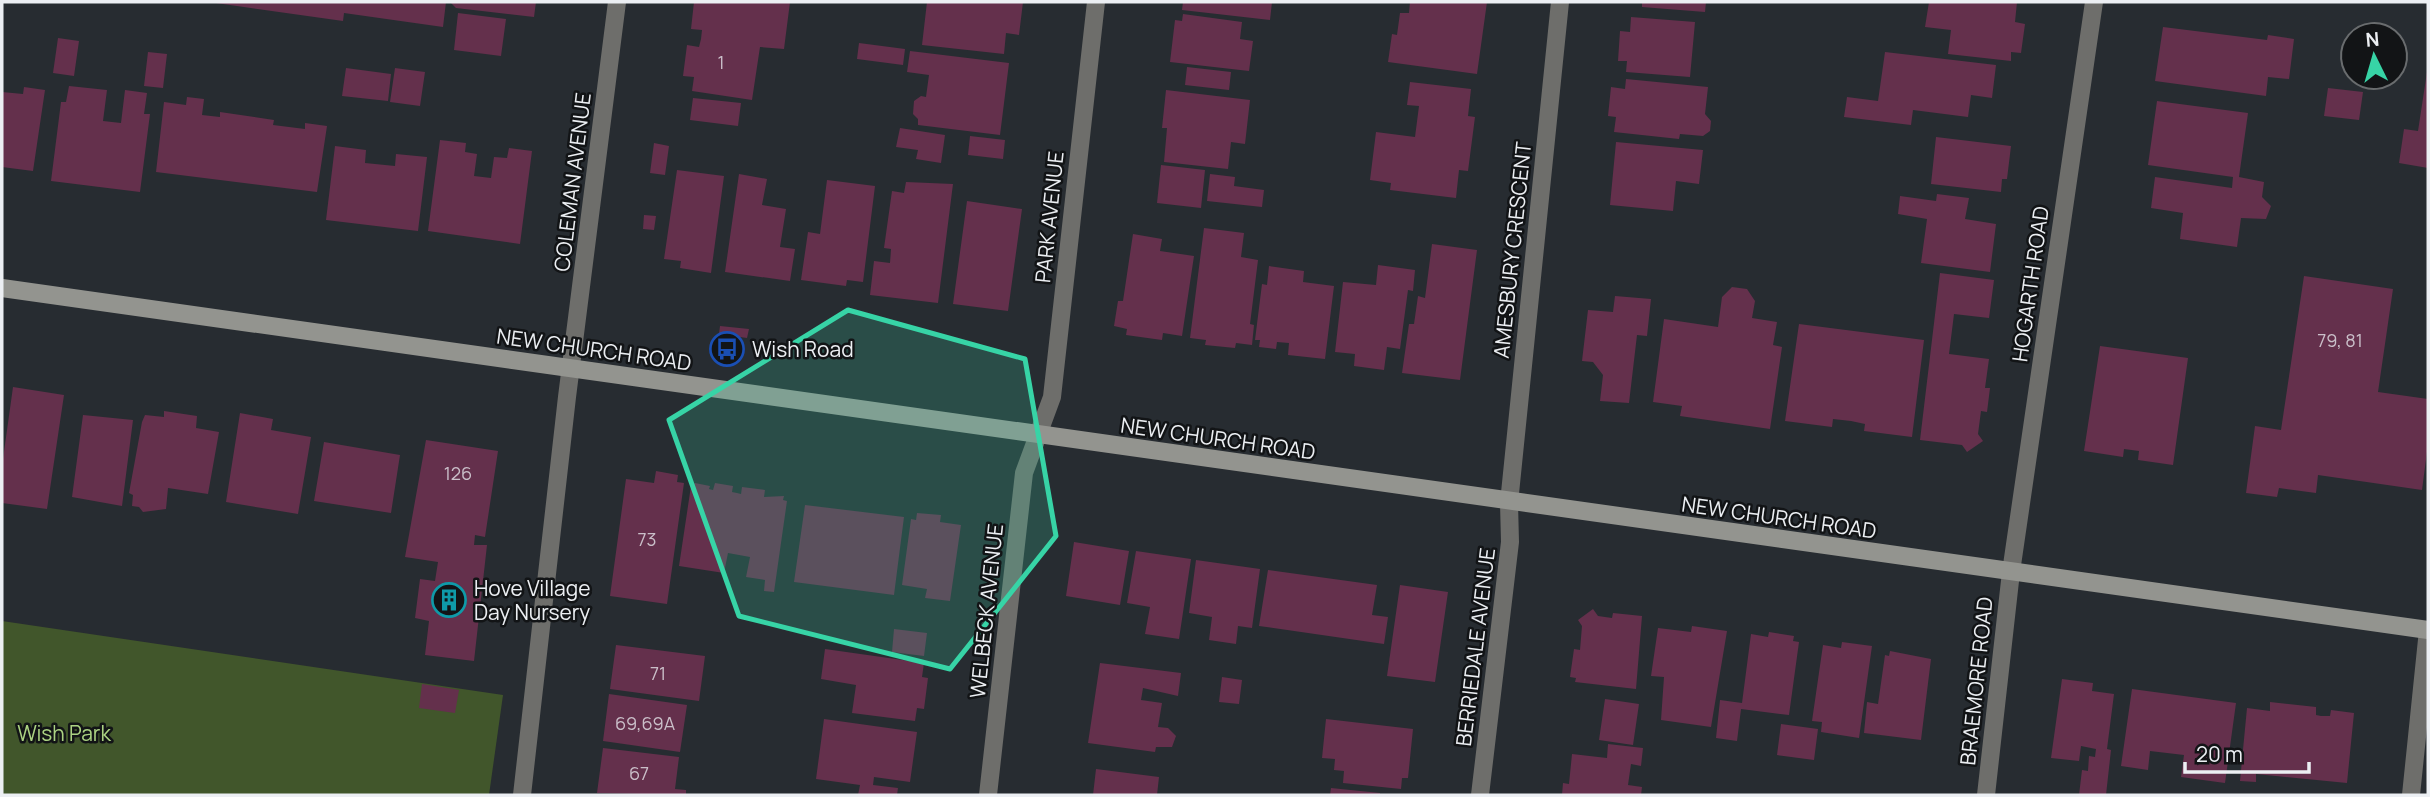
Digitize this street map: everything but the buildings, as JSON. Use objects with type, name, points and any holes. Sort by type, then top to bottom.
[{"type":"main road","name":"NEW CHURCH ROAD","points":[[2,288],[2428,631]]},
{"type":"street","name":"COLEMAN AVENUE","points":[[572,368],[617,2]]},
{"type":"street","name":"PARK AVENUE","points":[[1038,435],[1052,397],[1096,2]]},
{"type":"street","name":"AMESBURY CRESCENT","points":[[1509,503],[1560,2]]},
{"type":"street","name":"HOGARTH ROAD","points":[[2011,572],[2094,2]]},
{"type":"street","points":[[522,795],[572,368]]},
{"type":"street","name":"WELBECK AVENUE","points":[[988,795],[1024,473],[1038,435]]},
{"type":"street","name":"BERRIEDALE AVENUE","points":[[1480,795],[1510,542],[1509,503]]},
{"type":"street","name":"BRAEMORE ROAD","points":[[1986,795],[2011,572]]},
{"type":"street","points":[[2411,795],[2428,631]]},
{"type":"highlighted area","points":[[848,310],[1025,359],[1056,536],[950,669],[739,616],[669,420]]},
{"type":"green space","name":"Wish Park","points":[[2,621],[503,695],[489,795],[2,795]]},
{"type":"place","name":"Wish Road","points":[[727,349]]},
{"type":"place","name":"Hove Village Day Nursery","points":[[449,600]]}]
